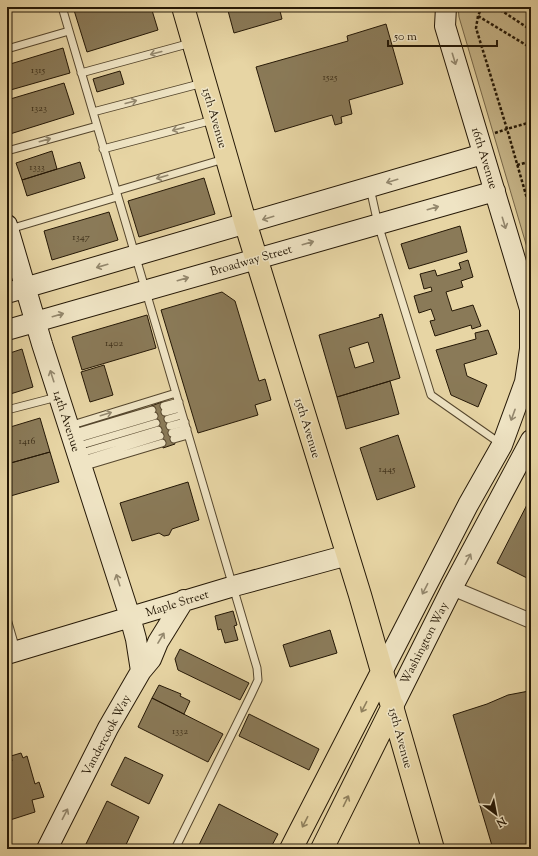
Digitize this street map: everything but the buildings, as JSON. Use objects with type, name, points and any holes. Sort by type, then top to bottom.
[{"type":"main road","name":"15th Avenue","points":[[183,7],[246,225],[393,706],[433,849]]},
{"type":"main road","name":"Washington Way","points":[[291,849],[382,672]]},
{"type":"main road","name":"Washington Way","points":[[322,849],[393,706]]},
{"type":"street","name":"16th Avenue","points":[[436,7],[445,17],[481,146],[531,309],[530,349],[525,382],[498,453]]},
{"type":"street","points":[[16,291],[370,188],[481,146]]},
{"type":"street","name":"Broadway Street","points":[[7,330],[495,191]]},
{"type":"street","name":"14th Avenue","points":[[8,227],[16,291],[35,321],[130,617]]},
{"type":"street","name":"Washington Way","points":[[393,706],[452,588],[531,440]]},
{"type":"street","name":"Washington Way","points":[[382,672],[468,505],[498,453]]},
{"type":"street","name":"Maple Street","points":[[12,653],[184,600],[348,555]]},
{"type":"street","points":[[452,588],[531,621]]},
{"type":"street","name":"Vandercook Way","points":[[47,849],[108,728],[141,671],[151,659],[158,642],[184,600]]},
{"type":"street","points":[[130,617],[136,639],[141,671]]},
{"type":"lane","points":[[62,7],[257,668],[258,680],[175,849]]},
{"type":"lane","points":[[7,49],[69,31]]},
{"type":"lane","points":[[81,73],[193,42]]},
{"type":"lane","points":[[93,112],[205,82]]},
{"type":"lane","points":[[103,149],[216,120]]},
{"type":"lane","points":[[7,150],[97,126]]},
{"type":"lane","points":[[8,227],[226,158]]},
{"type":"lane","points":[[370,188],[378,224],[431,396],[498,453]]},
{"type":"lane","points":[[75,447],[176,393]]},
{"type":"lane","points":[[7,410],[59,397]]},
{"type":"lane","points":[[169,423],[184,418]]},
{"type":"lane","points":[[169,423],[184,418]]},
{"type":"lane","points":[[169,423],[184,418]]},
{"type":"lane","points":[[75,447],[157,426]]},
{"type":"lane","points":[[75,447],[157,426]]},
{"type":"lane","points":[[75,447],[157,426]]},
{"type":"lane","points":[[7,619],[12,653]]},
{"type":"path","points":[[482,7],[478,16],[476,28],[517,165],[530,201],[531,212]]},
{"type":"path","points":[[496,7],[531,30]]},
{"type":"path","points":[[478,16],[531,48]]},
{"type":"path","points":[[481,146],[507,129],[531,122]]},
{"type":"path","points":[[517,165],[529,162]]},
{"type":"shaded area","points":[[458,7],[531,7],[531,261],[459,17]]}]
